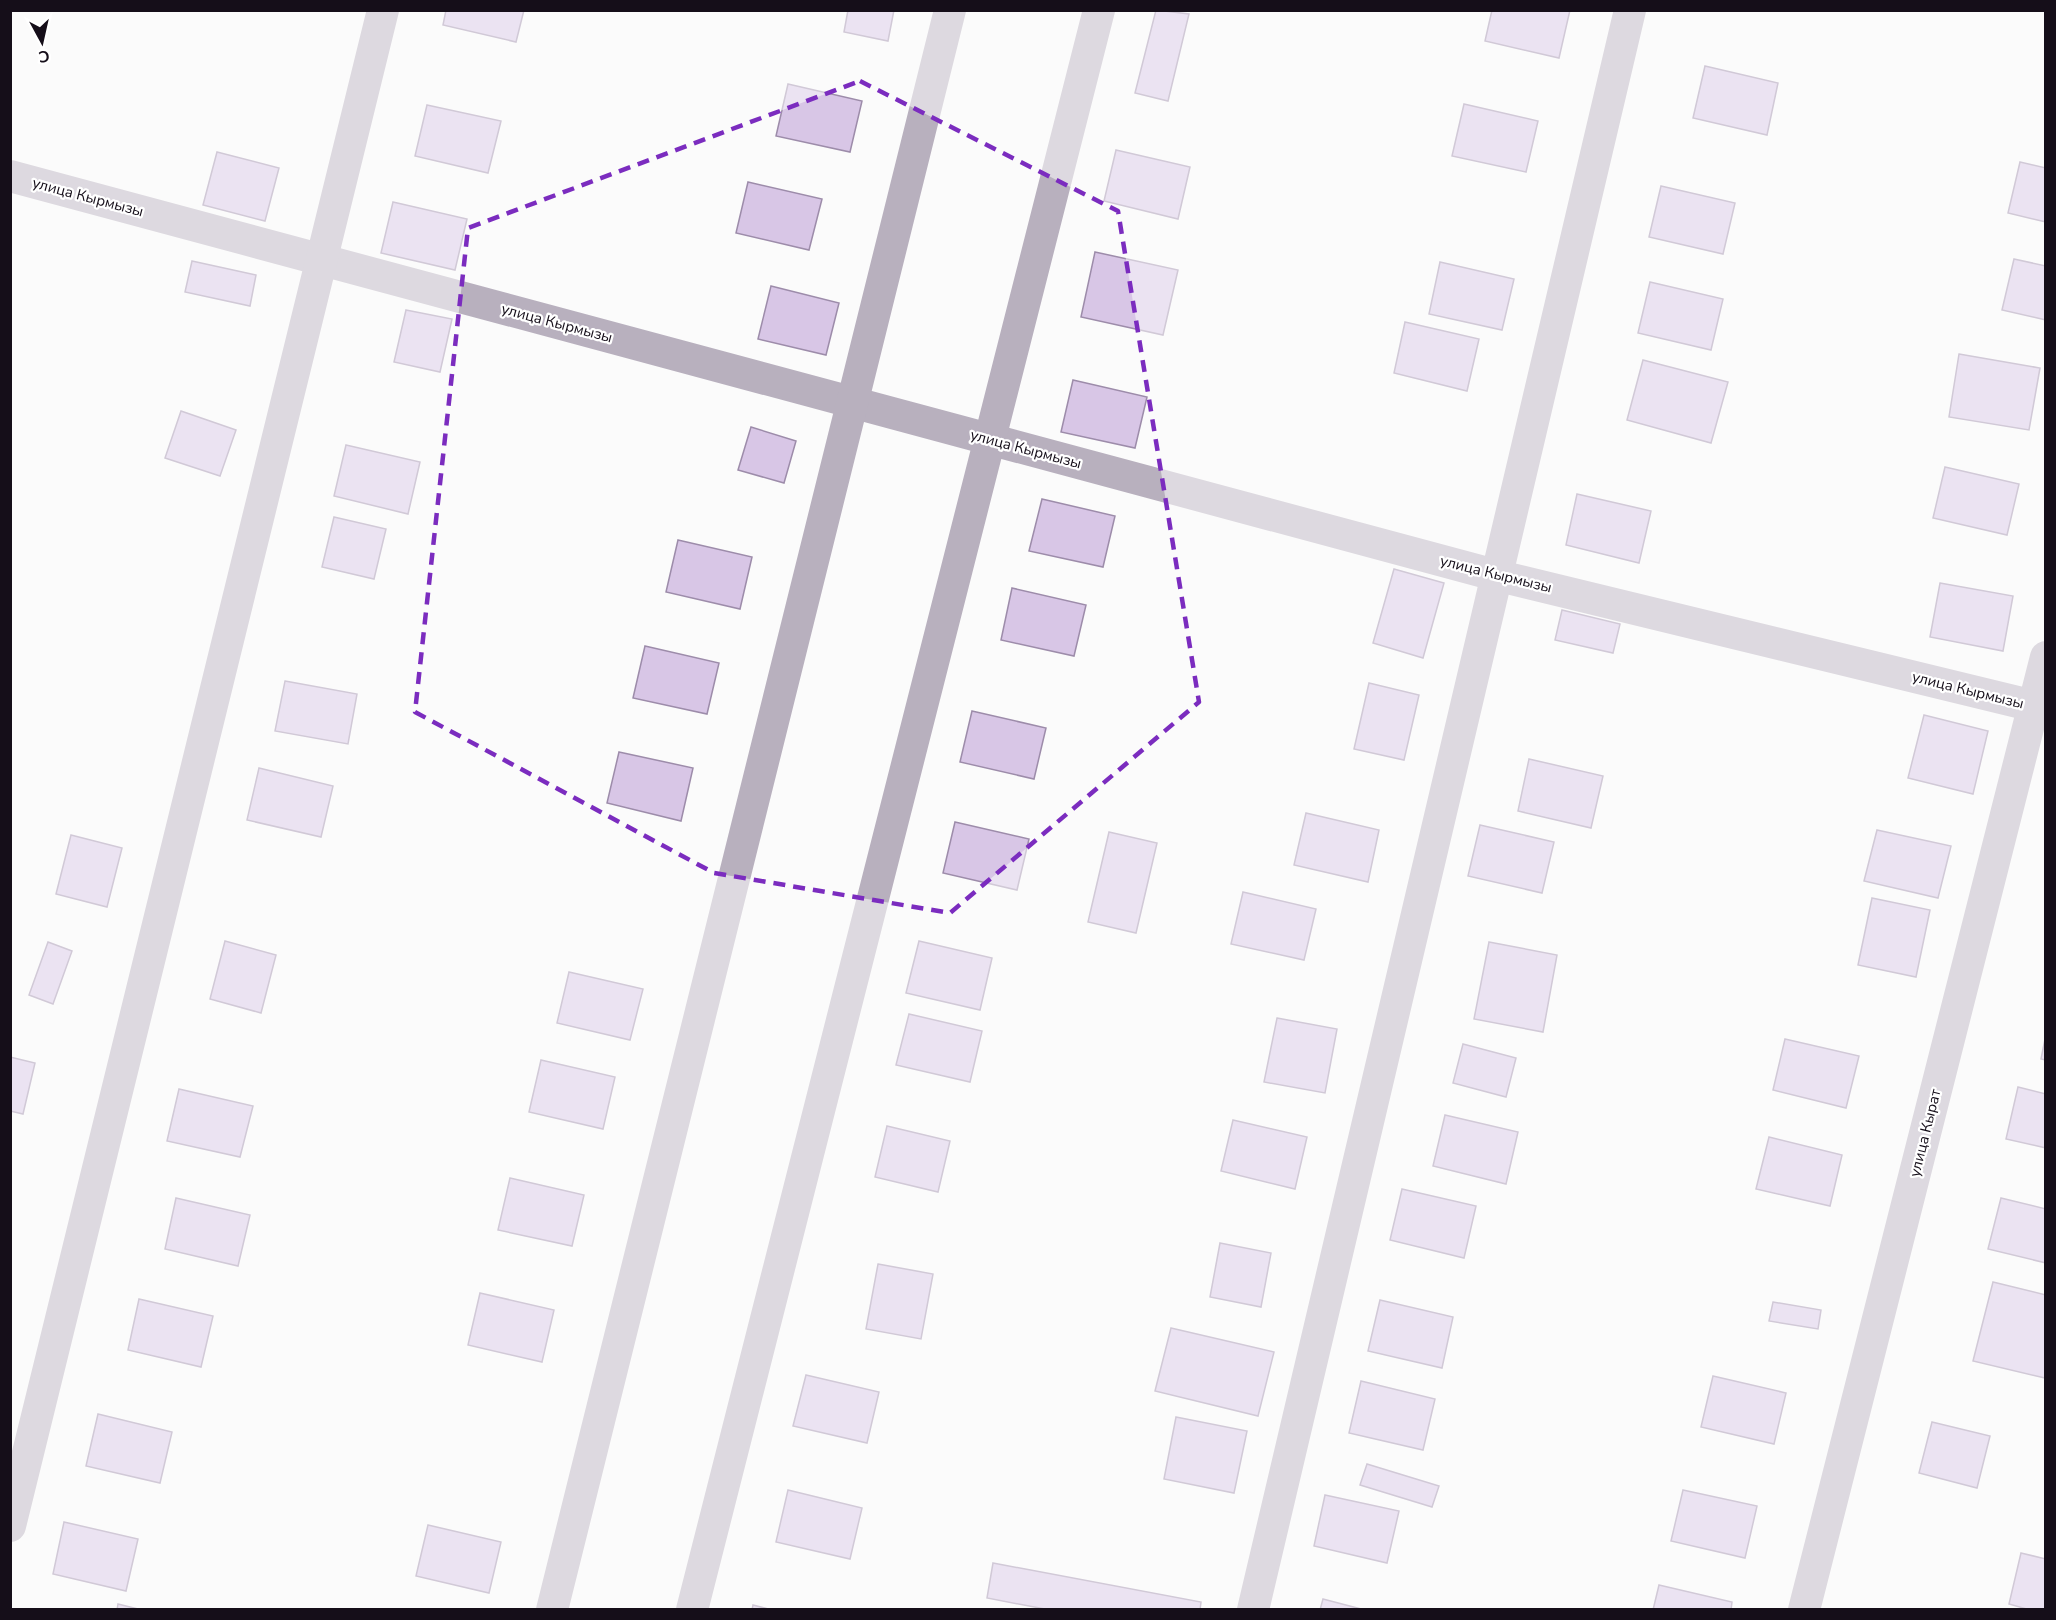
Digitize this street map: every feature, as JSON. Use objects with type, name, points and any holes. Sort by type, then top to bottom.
[{"type":"street","points":[[10,1526],[383,10]]},
{"type":"street","points":[[552,1610],[950,10]]},
{"type":"street","points":[[692,1610],[1100,10]]},
{"type":"street","points":[[1253,1610],[1630,10]]},
{"type":"street","name":"улица Кырмызы","points":[[10,176],[1496,574],[2039,708]]},
{"type":"street","name":"улица Кырат","points":[[1804,1610],[2039,708],[2046,657]]},
{"type":"highlighted area","points":[[860,81],[1118,211],[1199,702],[950,913],[714,873],[415,712],[468,228]]},
{"type":"building","points":[[446,10],[524,10],[516,42],[443,25]]},
{"type":"building","points":[[848,10],[894,10],[888,41],[844,32]]},
{"type":"building","points":[[1156,10],[1189,14],[1168,101],[1135,93]]},
{"type":"building","points":[[1492,10],[1570,10],[1559,58],[1485,41]]},
{"type":"building","points":[[1705,66],[1778,83],[1767,135],[1693,118]]},
{"type":"building","points":[[788,84],[862,101],[850,152],[776,136]]},
{"type":"building","points":[[1464,104],[1538,121],[1526,172],[1452,156]]},
{"type":"building","points":[[427,105],[501,121],[488,173],[415,156]]},
{"type":"building","points":[[1116,150],[1190,167],[1178,219],[1104,201]]},
{"type":"building","points":[[217,152],[279,168],[265,221],[203,205]]},
{"type":"building","points":[[2020,162],[2046,168],[2046,222],[2008,213]]},
{"type":"building","points":[[748,182],[822,199],[809,250],[736,233]]},
{"type":"building","points":[[1661,186],[1735,203],[1723,254],[1649,237]]},
{"type":"building","points":[[393,202],[467,219],[455,270],[381,253]]},
{"type":"building","points":[[1095,252],[1178,270],[1163,335],[1081,317]]},
{"type":"building","points":[[2014,259],[2046,266],[2046,320],[2002,310]]},
{"type":"building","points":[[192,261],[256,275],[250,306],[185,292]]},
{"type":"building","points":[[1440,262],[1514,279],[1502,330],[1429,314]]},
{"type":"building","points":[[1650,282],[1723,299],[1711,350],[1638,333]]},
{"type":"building","points":[[771,286],[839,303],[826,355],[758,339]]},
{"type":"building","points":[[406,310],[452,319],[440,372],[394,362]]},
{"type":"building","points":[[1405,322],[1479,339],[1467,391],[1394,373]]},
{"type":"building","points":[[1959,354],[2040,368],[2029,430],[1949,417]]},
{"type":"building","points":[[1643,360],[1728,382],[1711,443],[1627,420]]},
{"type":"building","points":[[1073,380],[1147,397],[1135,448],[1061,432]]},
{"type":"building","points":[[181,411],[236,430],[220,476],[165,458]]},
{"type":"building","points":[[751,427],[796,441],[784,483],[738,470]]},
{"type":"building","points":[[346,445],[420,462],[408,514],[334,496]]},
{"type":"building","points":[[1945,467],[2019,484],[2007,535],[1933,518]]},
{"type":"building","points":[[1577,494],[1651,511],[1639,563],[1566,545]]},
{"type":"building","points":[[1042,499],[1115,516],[1103,567],[1029,551]]},
{"type":"building","points":[[334,517],[386,529],[374,579],[322,567]]},
{"type":"building","points":[[678,540],[752,557],[740,609],[666,592]]},
{"type":"building","points":[[1394,569],[1444,583],[1423,658],[1373,643]]},
{"type":"building","points":[[1940,583],[2013,596],[2003,651],[1930,637]]},
{"type":"building","points":[[1012,588],[1086,605],[1074,656],[1001,640]]},
{"type":"building","points":[[1562,610],[1620,624],[1613,653],[1555,640]]},
{"type":"building","points":[[645,646],[719,663],[707,714],[633,698]]},
{"type":"building","points":[[285,681],[357,694],[348,744],[275,731]]},
{"type":"building","points":[[1369,683],[1419,695],[1404,760],[1354,749]]},
{"type":"building","points":[[972,711],[1046,728],[1034,779],[960,762]]},
{"type":"building","points":[[1924,715],[1988,731],[1973,794],[1908,778]]},
{"type":"building","points":[[619,752],[693,768],[681,821],[607,803]]},
{"type":"building","points":[[1529,759],[1603,776],[1591,828],[1518,811]]},
{"type":"building","points":[[259,768],[333,786],[321,837],[247,820]]},
{"type":"building","points":[[1306,813],[1379,830],[1368,882],[1294,865]]},
{"type":"building","points":[[955,822],[1029,839],[1017,890],[943,873]]},
{"type":"building","points":[[1480,825],[1554,842],[1542,893],[1468,876]]},
{"type":"building","points":[[1877,830],[1951,846],[1938,898],[1864,881]]},
{"type":"building","points":[[1109,832],[1157,843],[1136,933],[1088,922]]},
{"type":"building","points":[[71,835],[122,848],[107,907],[56,894]]},
{"type":"building","points":[[1243,892],[1316,909],[1304,960],[1231,944]]},
{"type":"building","points":[[1872,898],[1930,910],[1916,977],[1858,965]]},
{"type":"building","points":[[225,941],[276,955],[261,1013],[210,999]]},
{"type":"building","points":[[919,941],[992,958],[980,1010],[906,993]]},
{"type":"building","points":[[48,942],[72,951],[53,1004],[29,995]]},
{"type":"building","points":[[1489,942],[1557,955],[1543,1032],[1474,1019]]},
{"type":"building","points":[[569,972],[643,989],[630,1040],[557,1023]]},
{"type":"building","points":[[909,1014],[982,1031],[970,1082],[896,1065]]},
{"type":"building","points":[[1277,1018],[1337,1029],[1325,1093],[1264,1082]]},
{"type":"building","points":[[2046,1034],[2046,1060],[2041,1059]]},
{"type":"building","points":[[1785,1039],[1859,1056],[1846,1108],[1773,1090]]},
{"type":"building","points":[[1463,1044],[1516,1058],[1506,1097],[1453,1083]]},
{"type":"building","points":[[10,1057],[35,1063],[23,1114],[10,1111]]},
{"type":"building","points":[[541,1060],[615,1077],[603,1129],[529,1112]]},
{"type":"building","points":[[2018,1087],[2046,1094],[2046,1148],[2006,1139]]},
{"type":"building","points":[[179,1089],[253,1106],[240,1157],[167,1141]]},
{"type":"building","points":[[1445,1115],[1518,1132],[1506,1184],[1433,1166]]},
{"type":"building","points":[[1233,1120],[1307,1137],[1295,1189],[1221,1171]]},
{"type":"building","points":[[887,1126],[950,1141],[938,1192],[875,1177]]},
{"type":"building","points":[[1769,1137],[1842,1155],[1830,1206],[1756,1189]]},
{"type":"building","points":[[510,1178],[584,1195],[572,1246],[498,1230]]},
{"type":"building","points":[[1402,1189],[1476,1206],[1464,1258],[1390,1240]]},
{"type":"building","points":[[176,1198],[250,1215],[238,1266],[165,1249]]},
{"type":"building","points":[[2001,1198],[2046,1209],[2046,1263],[1988,1249]]},
{"type":"building","points":[[1220,1243],[1271,1253],[1261,1307],[1210,1297]]},
{"type":"building","points":[[878,1264],[933,1274],[921,1339],[866,1329]]},
{"type":"building","points":[[1993,1282],[2046,1295],[2045,1378],[1973,1361]]},
{"type":"building","points":[[480,1293],[554,1310],[542,1362],[468,1345]]},
{"type":"building","points":[[139,1299],[213,1316],[201,1367],[128,1350]]},
{"type":"building","points":[[1380,1300],[1453,1317],[1442,1368],[1368,1351]]},
{"type":"building","points":[[1773,1302],[1821,1310],[1818,1329],[1769,1321]]},
{"type":"building","points":[[1171,1328],[1274,1352],[1258,1416],[1155,1391]]},
{"type":"building","points":[[806,1375],[879,1392],[867,1443],[793,1426]]},
{"type":"building","points":[[1713,1376],[1786,1393],[1774,1444],[1701,1427]]},
{"type":"building","points":[[1361,1381],[1435,1399],[1423,1450],[1349,1433]]},
{"type":"building","points":[[98,1414],[172,1432],[160,1483],[86,1466]]},
{"type":"building","points":[[1176,1417],[1247,1431],[1234,1493],[1164,1479]]},
{"type":"building","points":[[1932,1422],[1990,1436],[1977,1488],[1919,1473]]},
{"type":"building","points":[[1367,1464],[1439,1486],[1432,1507],[1360,1485]]},
{"type":"building","points":[[788,1490],[862,1508],[850,1559],[776,1542]]},
{"type":"building","points":[[1683,1490],[1757,1506],[1745,1558],[1671,1541]]},
{"type":"building","points":[[1325,1495],[1399,1511],[1387,1563],[1314,1546]]},
{"type":"building","points":[[64,1522],[138,1539],[126,1591],[53,1574]]},
{"type":"building","points":[[428,1525],[501,1542],[489,1593],[416,1576]]},
{"type":"building","points":[[2021,1553],[2046,1559],[2046,1610],[2030,1610],[2009,1604]]},
{"type":"building","points":[[993,1563],[1201,1602],[1200,1610],[1050,1610],[987,1598]]},
{"type":"building","points":[[1659,1585],[1732,1602],[1731,1610],[1653,1610]]},
{"type":"building","points":[[1323,1599],[1365,1610],[1320,1610]]},
{"type":"building","points":[[118,1604],[142,1610],[117,1610]]},
{"type":"building","points":[[753,1605],[772,1610],[752,1610]]}]
